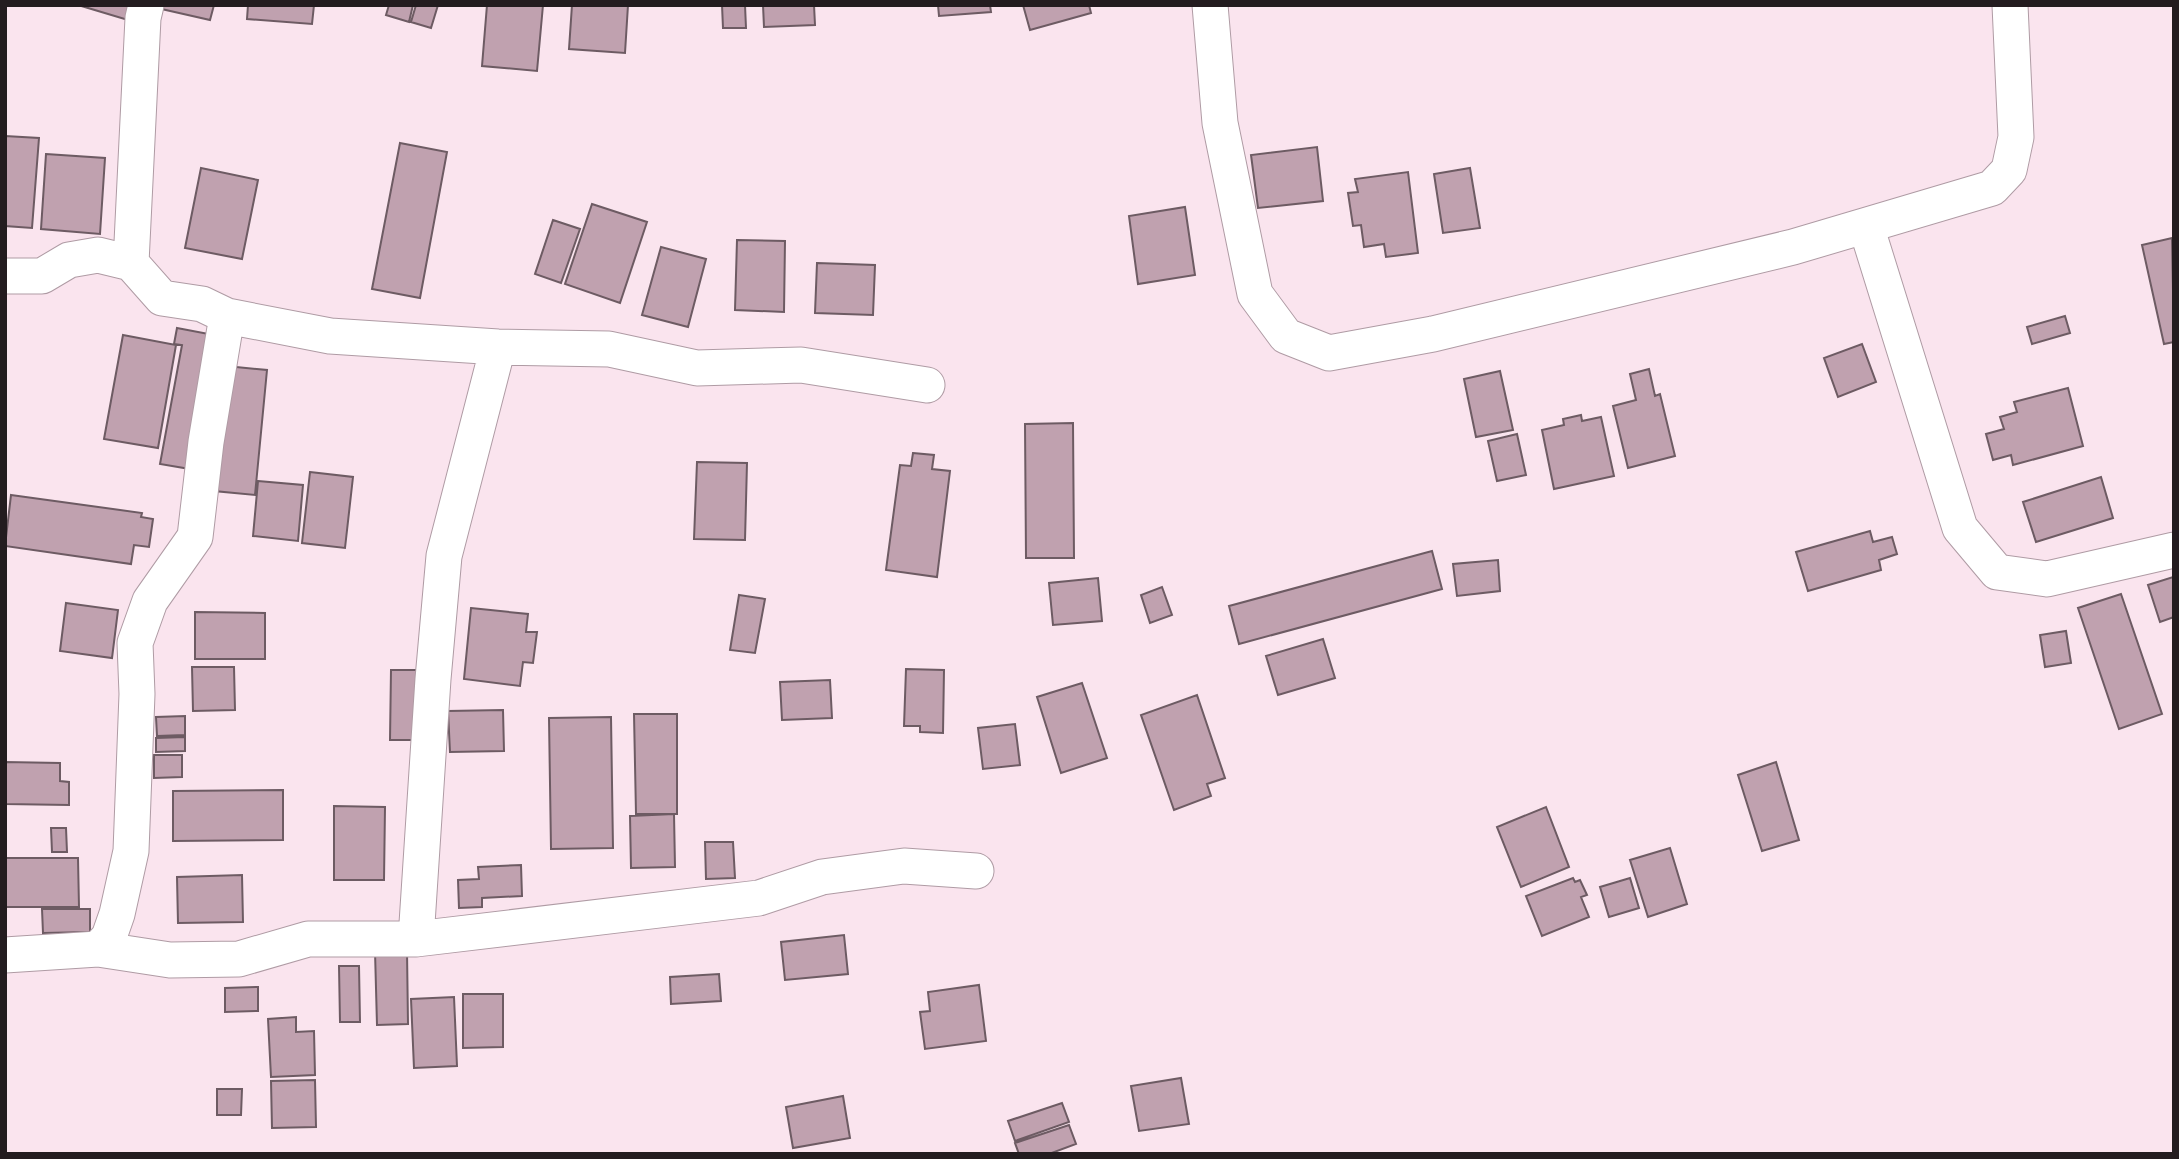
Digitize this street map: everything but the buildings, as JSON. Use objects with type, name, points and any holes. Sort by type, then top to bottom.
[{"type":"street","points":[[131,263],[143,18],[146,5]]},
{"type":"street","points":[[1210,5],[1220,123],[1255,294],[1286,336],[1329,353],[1433,334],[1793,247],[1992,188],[2009,170],[2017,137],[2010,5]]},
{"type":"street","points":[[1866,226],[1959,528],[1997,572],[2047,579],[2174,550]]},
{"type":"street","points":[[5,276],[42,276],[69,260],[98,256],[131,263],[162,298],[202,304],[227,316],[330,336],[498,347],[609,349],[697,368],[801,365],[927,385]]},
{"type":"street","points":[[98,949],[108,937],[117,914],[131,851],[137,694],[135,643],[150,601],[195,537],[206,442],[227,316]]},
{"type":"street","points":[[416,939],[444,556],[498,347]]},
{"type":"street","points":[[5,955],[98,949],[170,960],[239,959],[307,939],[416,939],[759,898],[822,877],[904,866],[976,871]]}]
